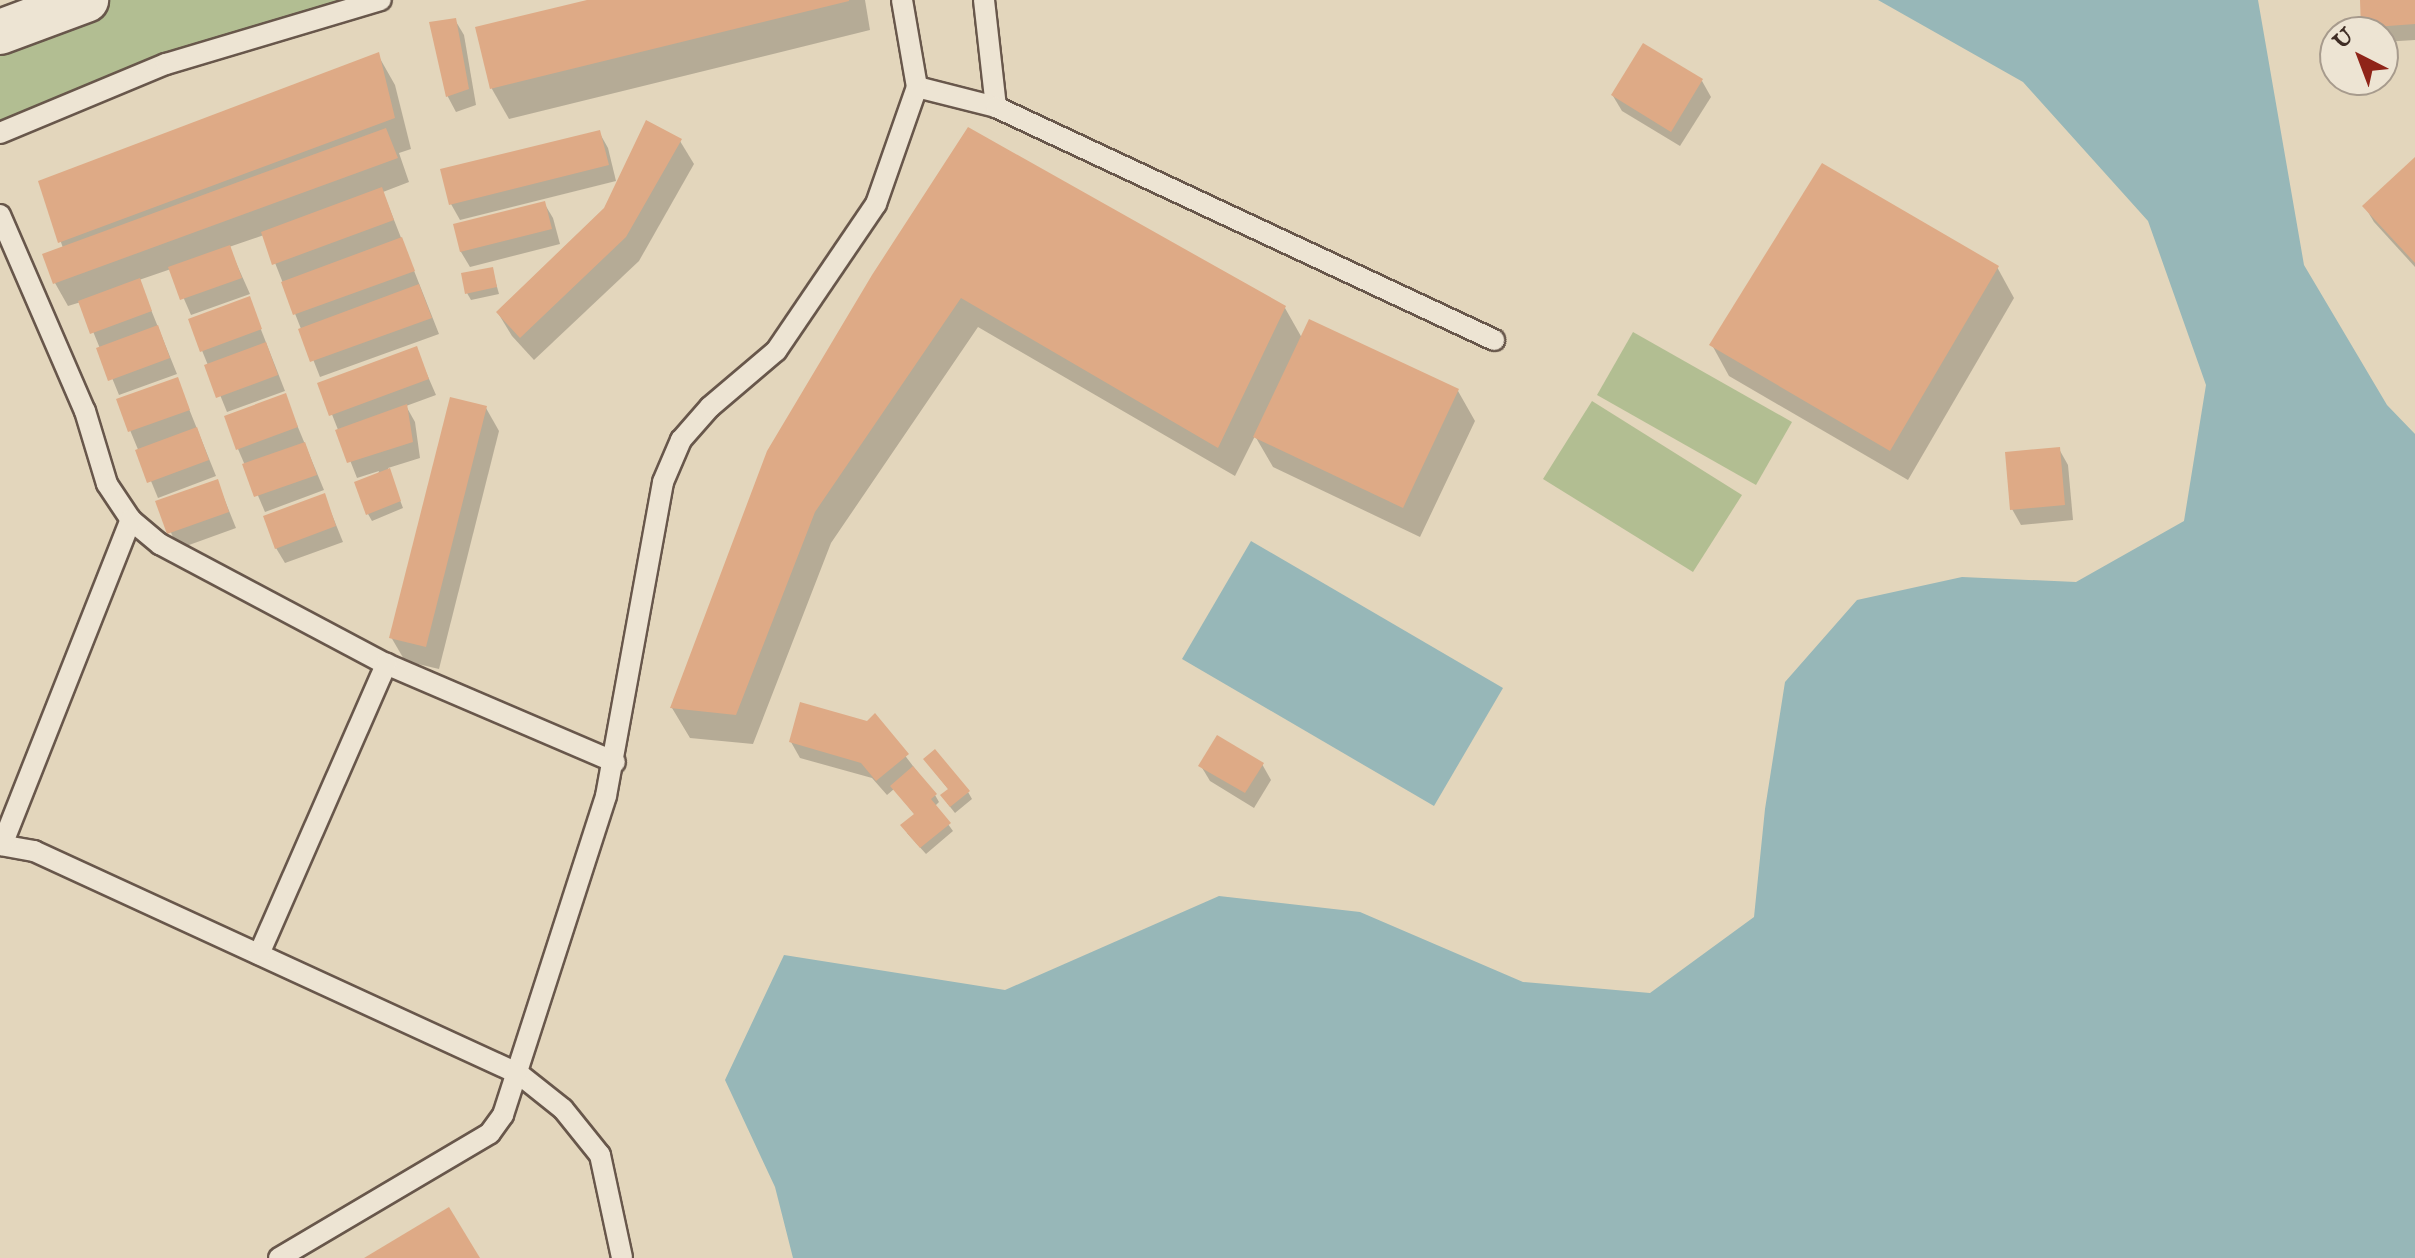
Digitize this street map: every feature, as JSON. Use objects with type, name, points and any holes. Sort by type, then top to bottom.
[{"type":"main road","points":[[0,32],[86,0]]},
{"type":"lane","points":[[0,133],[166,64],[381,0]]},
{"type":"lane","points":[[279,1258],[490,1133],[503,1115],[519,1074],[615,762],[663,482],[671,460],[696,421],[776,351],[876,204],[917,87],[902,0]]},
{"type":"lane","points":[[984,0],[996,107]]},
{"type":"lane","points":[[917,87],[996,107],[1494,340]]},
{"type":"lane","points":[[0,215],[85,411],[107,484],[131,520],[160,544],[386,664],[615,762]]},
{"type":"lane","points":[[131,520],[1,845],[34,851],[519,1074],[563,1109],[600,1155],[622,1258]]},
{"type":"lane","points":[[259,954],[386,664]]},
{"type":"green space","points":[[89,0],[381,0],[288,26],[0,133],[0,34]]},
{"type":"green space","points":[[1633,332],[1792,422],[1756,485],[1597,395]]},
{"type":"green space","points":[[1592,401],[1742,495],[1693,572],[1543,479]]},
{"type":"water","points":[[1878,0],[2258,0],[2304,265],[2387,405],[2415,434],[2415,1258],[793,1258],[775,1187],[725,1080],[784,955],[1005,990],[1219,896],[1360,912],[1523,982],[1650,993],[1754,917],[1765,809],[1785,682],[1857,600],[1962,577],[2076,582],[2184,521],[2206,385],[2148,221],[2023,82]]},
{"type":"water","points":[[1251,541],[1503,688],[1434,806],[1182,659]]},
{"type":"building","points":[[587,0],[849,1],[490,89],[475,27]]},
{"type":"building","points":[[2360,0],[2415,0],[2415,24],[2399,25],[2399,16],[2361,16]]},
{"type":"building","points":[[456,18],[469,89],[446,97],[429,22]]},
{"type":"building","points":[[1643,43],[1703,79],[1671,132],[1611,95]]},
{"type":"building","points":[[379,52],[395,118],[58,243],[38,181]]},
{"type":"building","points":[[646,120],[682,139],[626,237],[520,338],[496,312],[604,208]]},
{"type":"building","points":[[968,127],[1286,306],[1218,448],[961,298],[815,512],[736,715],[670,708],[767,451],[872,275]]},
{"type":"building","points":[[386,128],[398,158],[53,284],[42,254]]},
{"type":"building","points":[[600,130],[609,165],[449,205],[440,169]]},
{"type":"building","points":[[2415,157],[2415,263],[2362,206]]},
{"type":"building","points":[[1822,163],[1999,266],[1890,451],[1709,345]]},
{"type":"building","points":[[382,187],[394,220],[272,265],[261,232]]},
{"type":"building","points":[[545,201],[552,229],[460,252],[453,224]]},
{"type":"building","points":[[402,237],[415,271],[293,315],[281,282]]},
{"type":"building","points":[[230,245],[242,278],[180,300],[168,267]]},
{"type":"building","points":[[493,267],[497,287],[465,294],[461,273]]},
{"type":"building","points":[[140,278],[152,311],[90,334],[78,301]]},
{"type":"building","points":[[419,284],[432,318],[310,362],[298,329]]},
{"type":"building","points":[[250,296],[262,329],[200,352],[188,319]]},
{"type":"building","points":[[1309,319],[1459,389],[1403,508],[1253,437]]},
{"type":"building","points":[[158,325],[170,358],[108,381],[96,348]]},
{"type":"building","points":[[266,342],[278,375],[216,398],[204,365]]},
{"type":"building","points":[[417,346],[429,379],[329,416],[317,383]]},
{"type":"building","points":[[178,377],[190,410],[128,432],[116,399]]},
{"type":"building","points":[[286,393],[298,427],[236,450],[224,416]]},
{"type":"building","points":[[450,397],[487,406],[426,647],[389,638]]},
{"type":"building","points":[[407,404],[413,442],[347,463],[335,430]]},
{"type":"building","points":[[197,427],[209,460],[147,483],[135,450]]},
{"type":"building","points":[[305,442],[317,475],[254,497],[242,464]]},
{"type":"building","points":[[2060,447],[2065,505],[2010,510],[2005,452]]},
{"type":"building","points":[[390,468],[401,501],[366,515],[354,482]]},
{"type":"building","points":[[218,479],[229,512],[167,534],[155,501]]},
{"type":"building","points":[[325,493],[336,526],[275,549],[263,516]]},
{"type":"building","points":[[800,702],[867,721],[875,713],[909,754],[876,781],[861,763],[789,742]]},
{"type":"building","points":[[1217,735],[1264,763],[1245,793],[1198,766]]},
{"type":"building","points":[[935,749],[970,791],[950,807],[940,795],[948,789],[923,759]]},
{"type":"building","points":[[913,766],[937,794],[931,799],[951,823],[920,848],[900,825],[914,814],[890,786]]},
{"type":"building","points":[[449,1207],[480,1258],[364,1258]]}]
